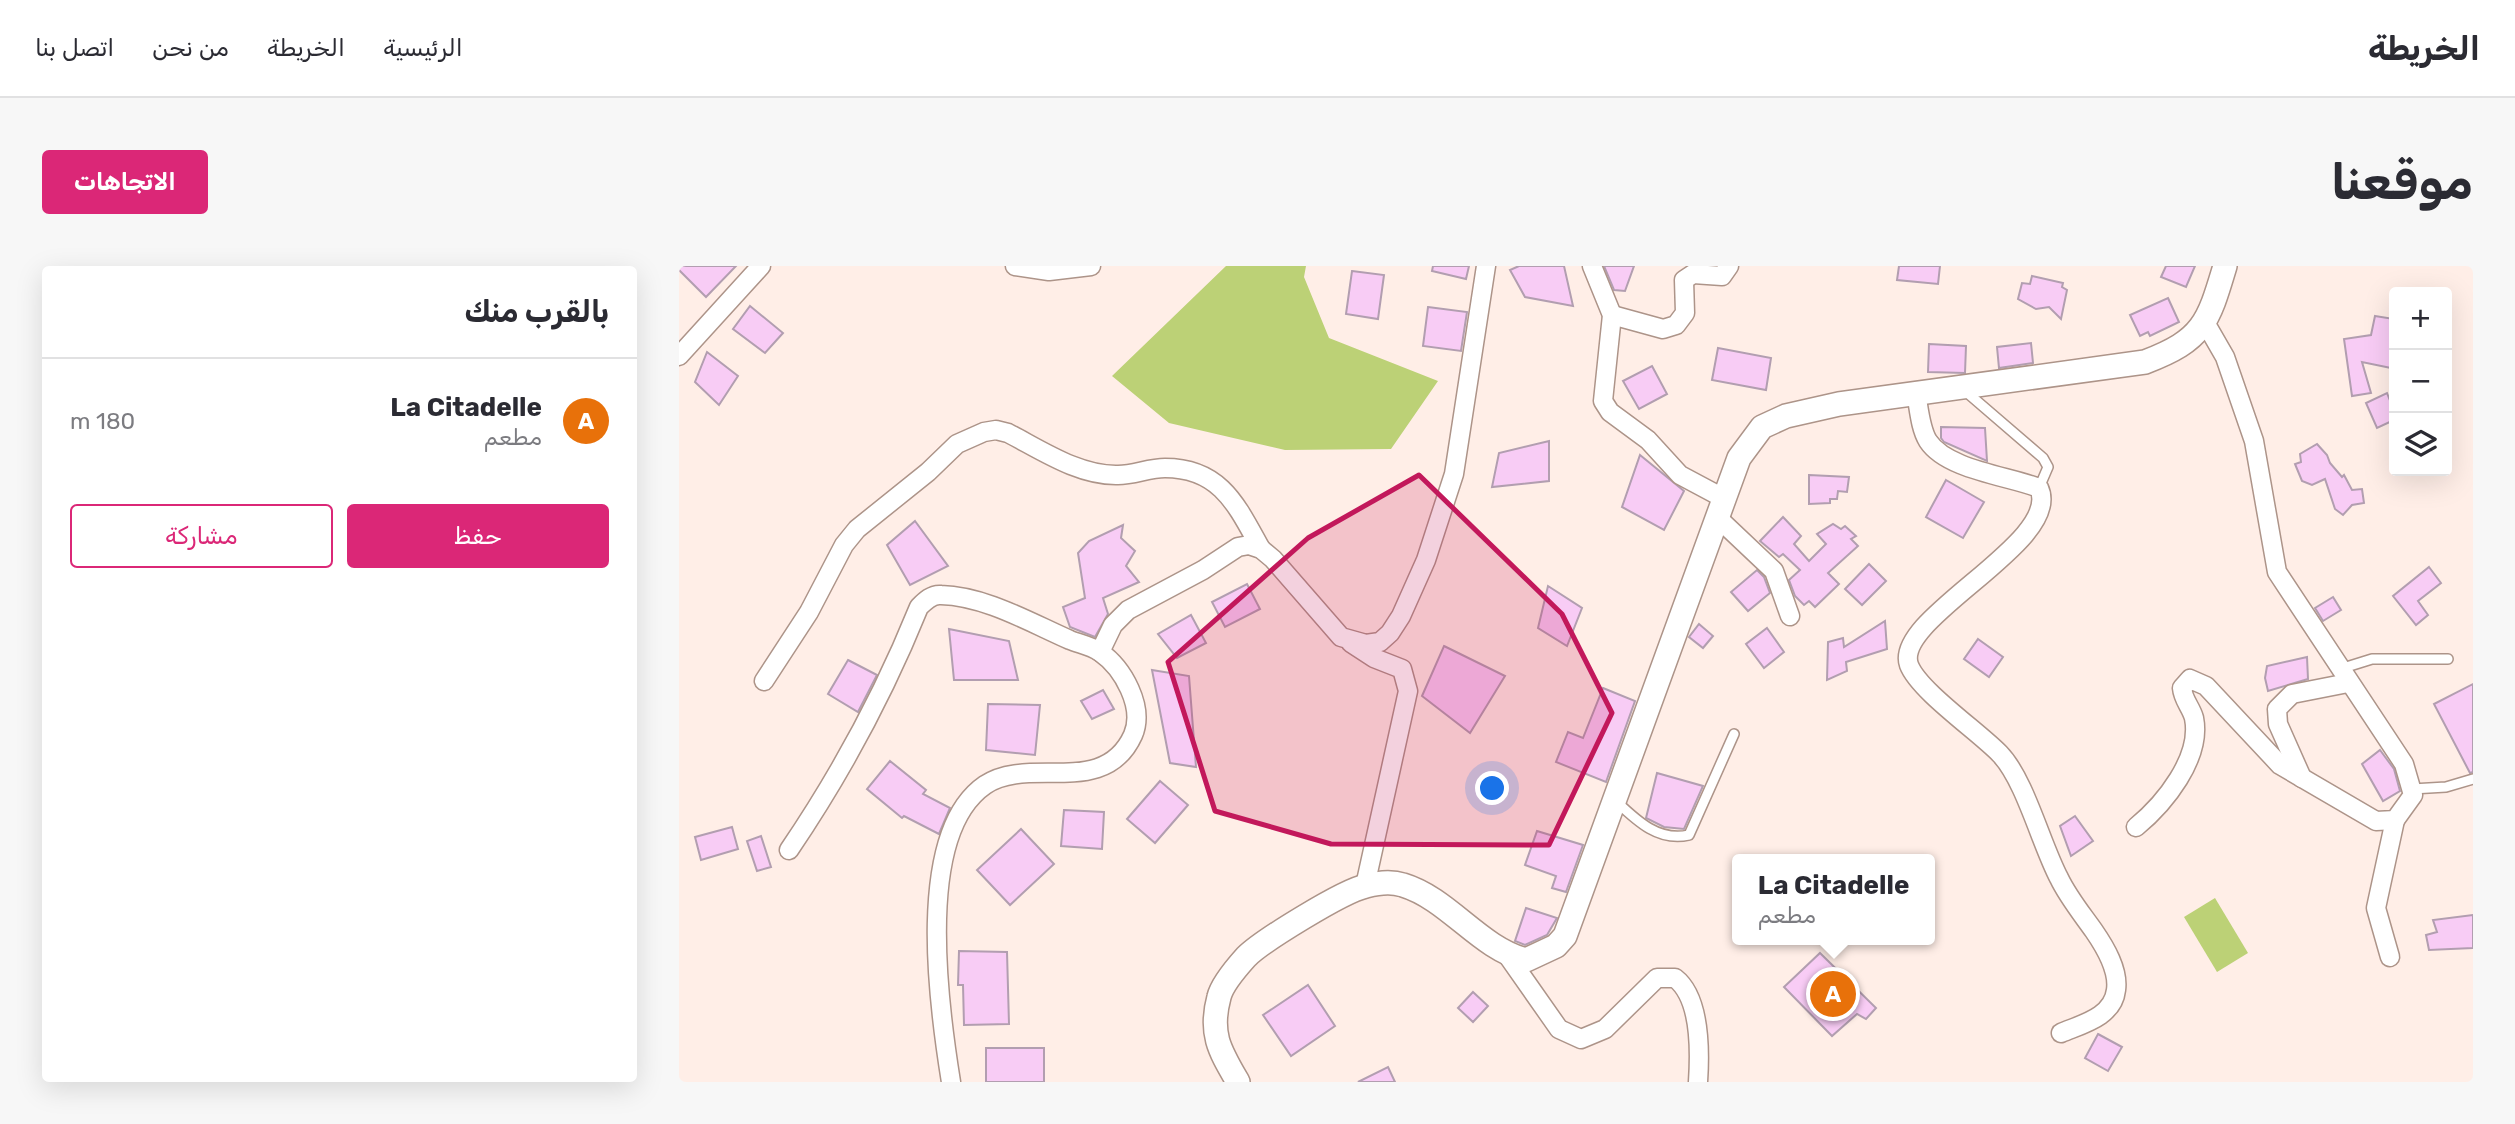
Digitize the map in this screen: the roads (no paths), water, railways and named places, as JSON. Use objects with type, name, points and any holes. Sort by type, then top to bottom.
[{"type":"street","points":[[679,356],[761,266]]},
{"type":"street","points":[[1015,266],[1049,271],[1091,266]]},
{"type":"street","points":[[1348,641],[1380,642],[1390,633],[1411,595],[1438,528],[1454,474],[1486,266]]},
{"type":"street","points":[[1592,266],[1612,315],[1603,401],[1610,412],[1648,440],[1680,475],[1722,509],[1774,571],[1790,616]]},
{"type":"street","points":[[1612,315],[1663,329],[1671,328],[1685,313],[1684,280],[1693,274],[1722,276],[1729,266]]},
{"type":"street","points":[[1238,1082],[1217,1045],[1215,1019],[1220,993],[1248,956],[1329,904],[1364,886],[1402,884],[1426,896],[1505,952],[1526,960],[1556,946],[1565,936],[1739,458],[1752,438],[1772,421],[1839,404],[2145,362],[2171,352],[2206,324],[2225,266]]},
{"type":"street","points":[[2206,324],[2225,357],[2254,441],[2277,572],[2343,676],[2404,764],[2412,789],[2407,805],[2395,820],[2376,908],[2389,957]]},
{"type":"street","points":[[1916,393],[1927,438],[1933,447],[1976,469],[2039,488],[2044,499],[2043,507],[1995,567],[1936,614],[1912,641],[1908,652],[1909,666],[1924,684],[2011,767],[2060,880],[2101,942],[2114,969],[2116,988],[2108,1009],[2096,1018],[2061,1033]]},
{"type":"street","points":[[764,681],[809,612],[844,545],[857,529],[928,472],[957,444],[984,432],[996,430],[1087,470],[1117,475],[1165,468],[1207,475],[1235,504],[1261,548],[1330,627],[1374,658],[1402,669],[1408,691],[1364,886]]},
{"type":"street","points":[[1100,652],[1113,625],[1128,610],[1203,570],[1238,547],[1249,545],[1261,548]]},
{"type":"street","points":[[789,850],[851,755],[875,710],[919,607],[926,600],[938,594],[963,598],[1013,615],[1100,652],[1123,676],[1135,703],[1133,734],[1122,750],[1104,766],[1074,772],[1005,777],[987,783],[961,807],[952,825],[939,890],[937,946],[938,989],[951,1082]]},
{"type":"street","points":[[2302,778],[2278,724],[2277,709],[2292,694],[2343,676]]},
{"type":"street","points":[[2136,827],[2168,794],[2189,758],[2194,719],[2183,698],[2182,688],[2190,679],[2206,686],[2263,750],[2280,765],[2376,821],[2395,820]]},
{"type":"street","points":[[1505,952],[1559,1029],[1581,1039],[1605,1029],[1657,978],[1675,978],[1686,991],[1698,1032],[1698,1082]]},
{"type":"lane","points":[[1959,387],[2043,457],[2048,467],[2039,488]]},
{"type":"lane","points":[[2343,676],[2372,659],[2448,659]]},
{"type":"lane","points":[[1615,800],[1647,828],[1666,835],[1689,835],[1734,734]]},
{"type":"lane","points":[[2412,789],[2446,787],[2473,779]]},
{"type":"place","name":"La Citadelle","points":[[1833,994]]}]
